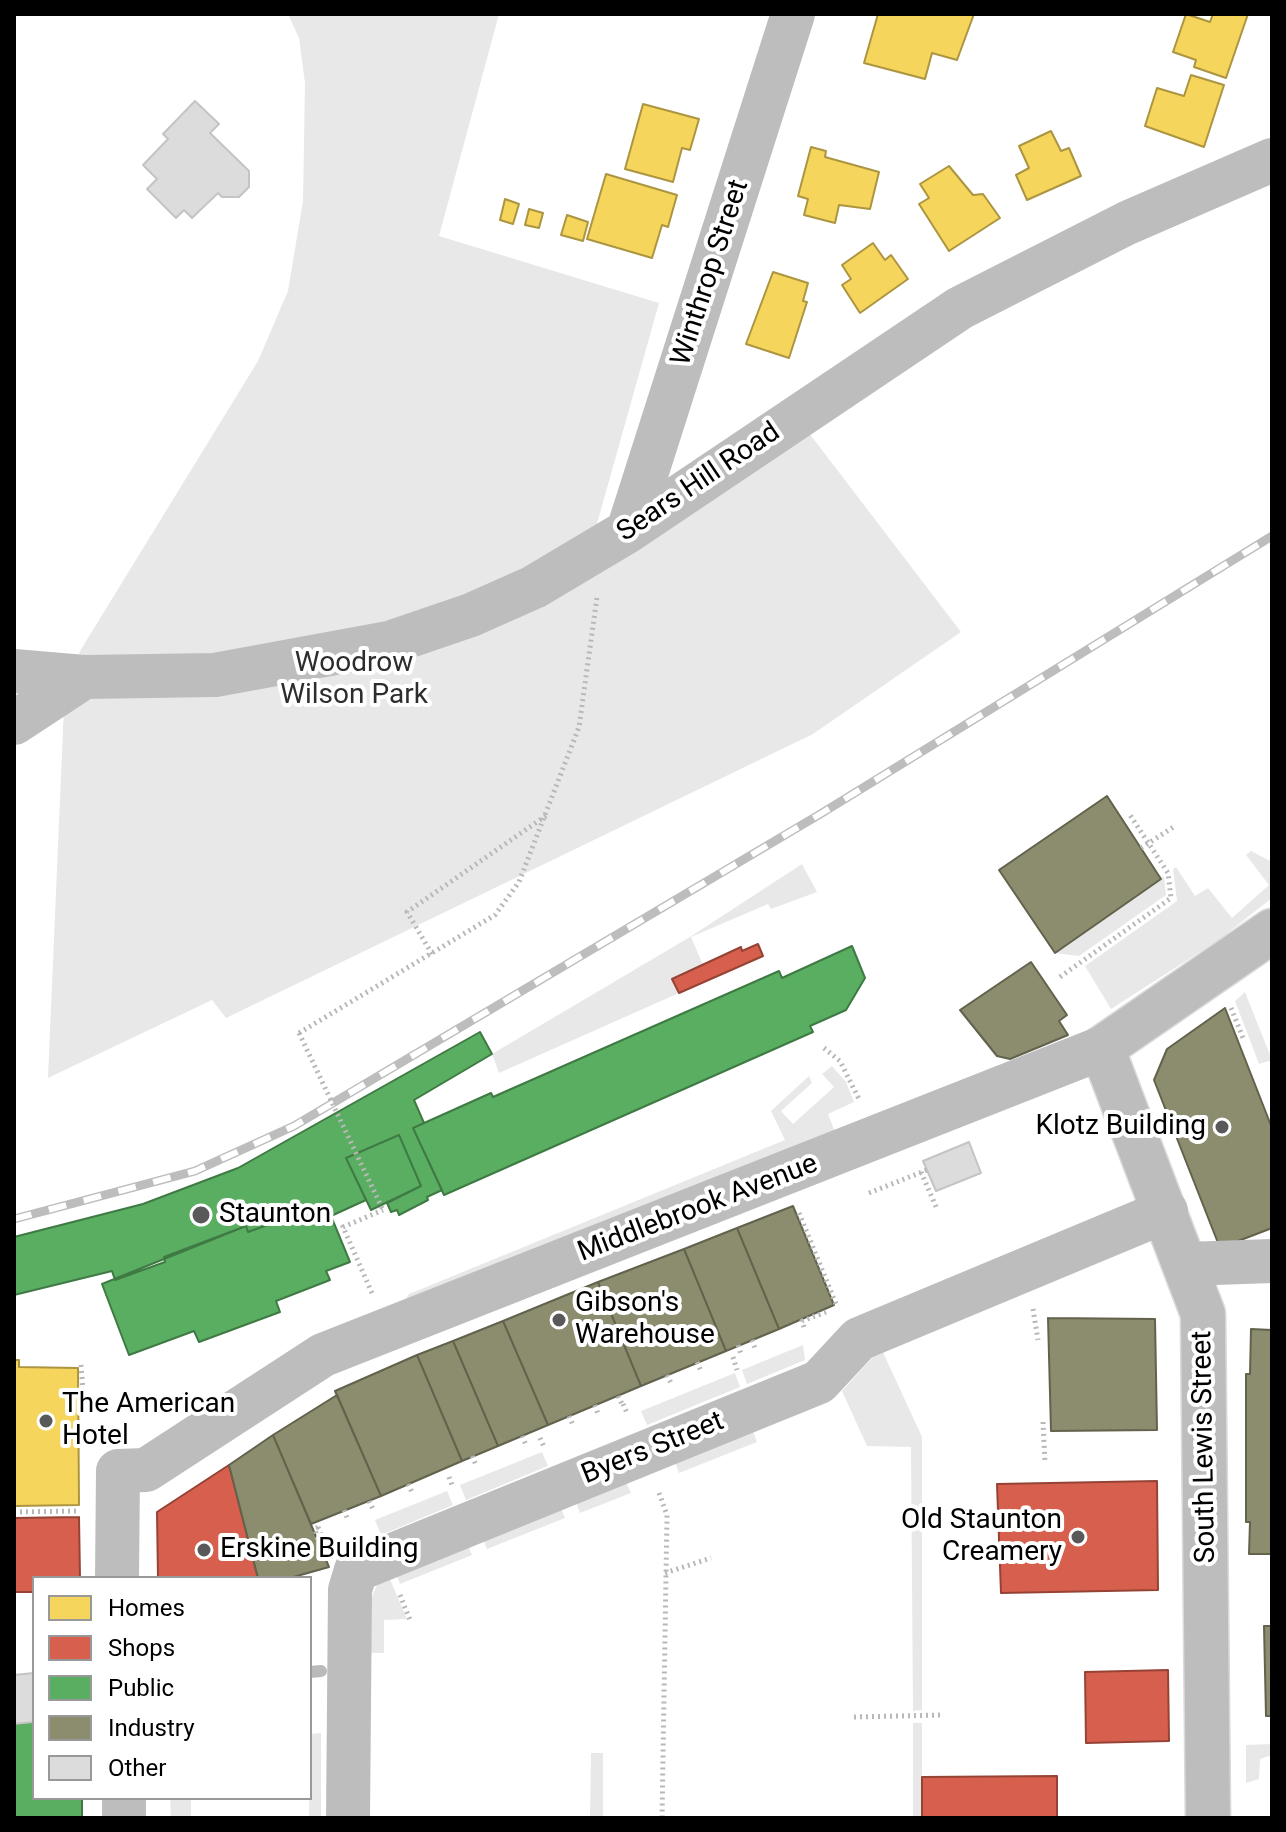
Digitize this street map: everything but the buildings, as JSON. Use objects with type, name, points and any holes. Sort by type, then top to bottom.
[{"type":"street","name":"Winthrop Street","points":[[616,538],[793,14]]},
{"type":"street","name":"Sears Hill Road","points":[[14,671],[84,677],[215,675],[389,643],[503,602],[616,538],[960,308],[1127,223],[1272,160]]},
{"type":"street","points":[[14,723],[84,677]]},
{"type":"street","name":"Middlebrook Avenue","points":[[117,1576],[118,1471],[146,1470],[323,1355],[1102,1048],[1272,931]]},
{"type":"street","name":"South Lewis Street","points":[[1102,1048],[1203,1314],[1208,1818]]},
{"type":"street","name":"Byers Street","points":[[348,1818],[350,1590],[356,1570],[819,1382],[859,1339],[1166,1211]]},
{"type":"street","points":[[1186,1264],[1272,1261]]},
{"type":"path","points":[[362,1270],[343,1227],[383,1210],[299,1033],[495,915],[519,882],[548,814],[579,727],[616,538]]},
{"type":"path","points":[[432,954],[407,912],[548,814]]},
{"type":"path","points":[[1060,977],[1171,898],[1168,873],[1130,815]]},
{"type":"path","points":[[1141,848],[1175,826]]},
{"type":"path","points":[[1228,1000],[1243,1038]]},
{"type":"path","points":[[824,1048],[840,1061],[862,1108]]},
{"type":"path","points":[[869,1193],[924,1171],[937,1209]]},
{"type":"path","points":[[796,1205],[836,1304]]},
{"type":"path","points":[[804,1327],[802,1321],[826,1312]]},
{"type":"path","points":[[1037,1319],[1038,1340]]},
{"type":"path","points":[[752,1340],[755,1348]]},
{"type":"path","points":[[738,1345],[741,1354]]},
{"type":"path","points":[[697,1362],[701,1371]]},
{"type":"path","points":[[84,1366],[80,1382],[84,1403]]},
{"type":"path","points":[[667,1375],[671,1383]]},
{"type":"path","points":[[618,1396],[622,1404]]},
{"type":"path","points":[[595,1405],[598,1414]]},
{"type":"path","points":[[569,1416],[573,1425]]},
{"type":"path","points":[[1043,1422],[1045,1463]]},
{"type":"path","points":[[522,1436],[526,1445]]},
{"type":"path","points":[[472,1456],[476,1465]]},
{"type":"path","points":[[408,1484],[412,1492]]},
{"type":"path","points":[[369,1501],[373,1509]]},
{"type":"path","points":[[344,1510],[348,1520]]},
{"type":"path","points":[[14,1512],[85,1511]]},
{"type":"path","points":[[662,1818],[667,1515]]},
{"type":"path","points":[[665,1573],[711,1558]]},
{"type":"path","points":[[854,1717],[942,1715]]},
{"type":"green space","name":"Woodrow Wilson Park","points":[[288,14],[499,14],[439,236],[659,303],[582,577],[809,433],[961,632],[813,734],[226,1018],[212,1000],[48,1078],[64,706],[80,651],[258,361],[288,291],[303,201],[305,83],[299,38]]},
{"type":"green space","points":[[1251,851],[1272,862],[1272,898],[1220,939],[1111,1009],[1085,966],[1177,901],[1173,869],[1176,867],[1195,896],[1208,888],[1232,918],[1269,885],[1246,855]]},
{"type":"green space","points":[[802,864],[817,892],[771,909],[768,904],[691,937],[703,965],[672,979],[679,993],[499,1073],[492,1054],[690,937]]},
{"type":"green space","points":[[1164,876],[1166,895],[1079,956],[1055,953]]},
{"type":"green space","points":[[1245,992],[1272,1060],[1259,1064],[1235,1001]]},
{"type":"green space","points":[[832,1066],[846,1082],[854,1102],[828,1114],[835,1132],[400,1309],[409,1294],[785,1140],[771,1111],[809,1076],[812,1083],[781,1111],[793,1124],[834,1087],[822,1074]]},
{"type":"green space","points":[[803,1345],[805,1360],[747,1384],[742,1370]]},
{"type":"green space","points":[[881,1348],[922,1437],[922,1710],[913,1711],[911,1447],[867,1446],[842,1391]]},
{"type":"green space","points":[[735,1373],[740,1387],[647,1425],[641,1411]]},
{"type":"green space","points":[[753,1431],[757,1442],[679,1473],[675,1462]]},
{"type":"green space","points":[[542,1452],[548,1466],[466,1500],[460,1485]]},
{"type":"green space","points":[[626,1482],[631,1493],[580,1513],[576,1502]]},
{"type":"green space","points":[[447,1491],[453,1505],[381,1535],[375,1520]]},
{"type":"green space","points":[[561,1508],[565,1518],[487,1549],[483,1539]]},
{"type":"green space","points":[[468,1545],[472,1555],[400,1584],[396,1574]]},
{"type":"green space","points":[[389,1577],[407,1619],[384,1620],[384,1653],[369,1653],[371,1599],[377,1585]]},
{"type":"green space","points":[[913,1723],[922,1723],[922,1818],[913,1818]]},
{"type":"green space","points":[[321,1733],[321,1818],[309,1818],[312,1734]]},
{"type":"green space","points":[[1272,1744],[1272,1755],[1260,1759],[1259,1779],[1246,1783],[1246,1745]]},
{"type":"green space","points":[[591,1753],[603,1753],[603,1818],[590,1818]]},
{"type":"green space","points":[[170,1800],[191,1800],[191,1818],[171,1818]]},
{"type":"waterway","points":[[312,1672],[321,1671]]},
{"type":"railway","points":[[14,1219],[195,1171],[294,1126],[822,813],[1272,536]]},
{"type":"place","name":"Klotz Building","points":[[1222,1127]]},
{"type":"place","name":"Staunton","points":[[201,1215]]},
{"type":"place","name":"Gibson's Warehouse","points":[[559,1320]]},
{"type":"place","name":"The American Hotel","points":[[46,1421]]},
{"type":"place","name":"Old Staunton Creamery","points":[[1078,1537]]},
{"type":"place","name":"Erskine Building","points":[[204,1550]]}]
